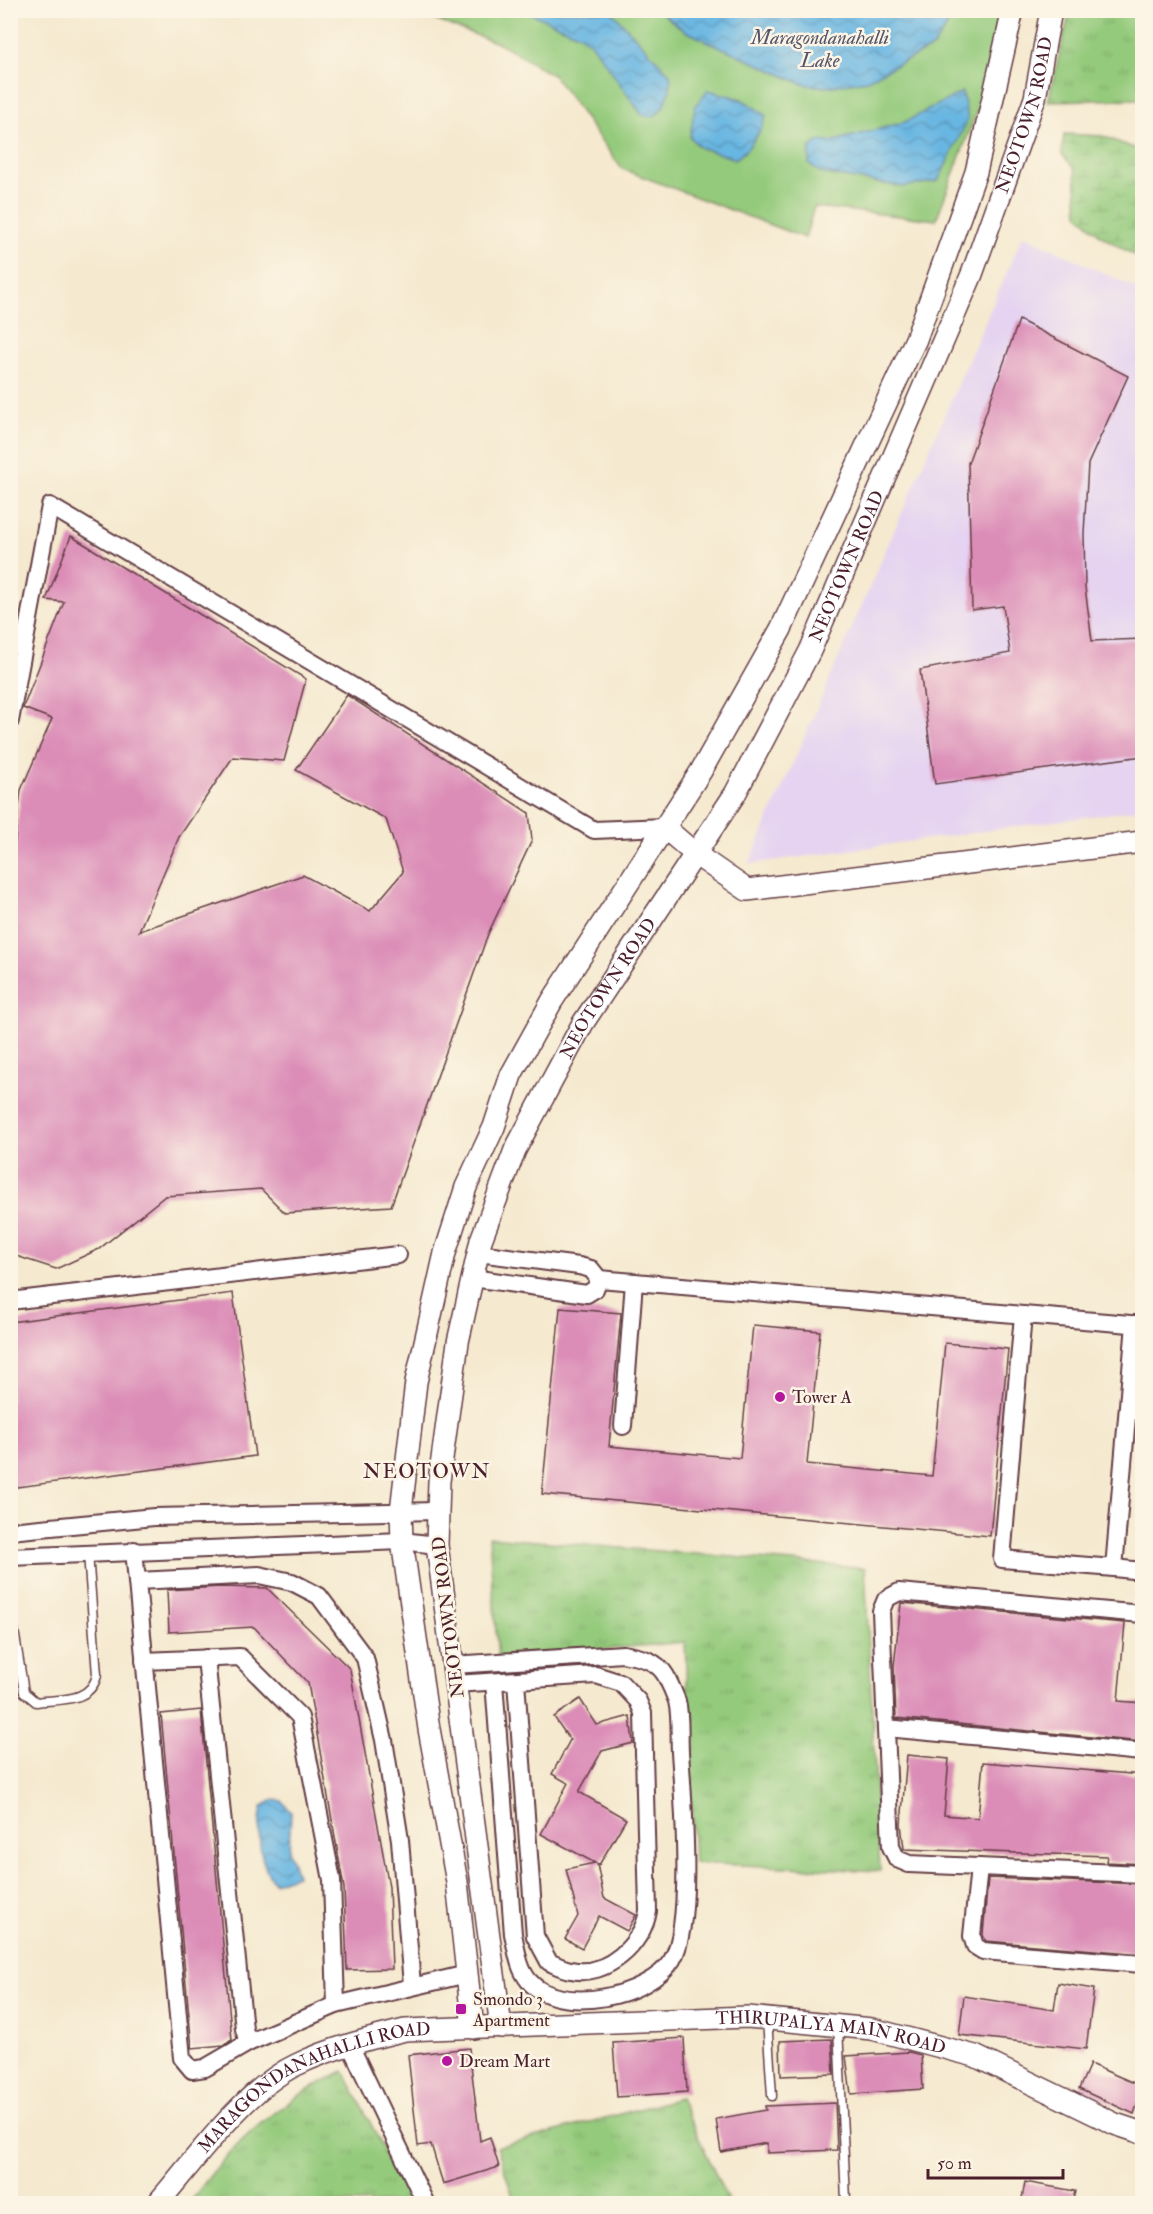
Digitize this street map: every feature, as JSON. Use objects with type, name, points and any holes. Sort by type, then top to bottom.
[{"type":"street","name":"NEOTOWN ROAD","points":[[473,2028],[457,1882],[429,1729],[402,1541],[400,1511],[416,1382],[445,1253],[466,1187],[494,1127],[516,1066],[552,1001],[701,771],[781,629],[916,339],[976,172],[1013,10]]},
{"type":"street","name":"NEOTOWN ROAD","points":[[501,2027],[437,1545],[439,1481],[458,1341],[478,1253],[515,1150],[583,1023],[735,794],[810,651],[972,274],[1035,98],[1051,10]]},
{"type":"street","points":[[10,721],[50,506],[594,830],[664,827],[695,854],[747,890],[1143,842]]},
{"type":"street","points":[[478,1253],[579,1266],[591,1269],[599,1279],[1139,1324],[1114,1568]]},
{"type":"street","points":[[10,1301],[398,1255]]},
{"type":"street","points":[[472,1278],[587,1294],[595,1289],[599,1279]]},
{"type":"street","points":[[623,1426],[634,1282]]},
{"type":"street","points":[[1023,1315],[1002,1559],[1143,1571]]},
{"type":"street","points":[[10,1531],[154,1517],[438,1511]]},
{"type":"street","points":[[10,1557],[134,1550],[402,1541],[437,1545]]},
{"type":"street","points":[[134,1550],[182,2058],[192,2070],[205,2068],[248,2043],[336,2005],[445,1977],[468,1983]]},
{"type":"street","points":[[137,1576],[259,1575],[292,1582],[319,1596],[365,1658],[384,1740],[400,1840],[412,1985]]},
{"type":"street","points":[[1143,1614],[899,1592],[886,1599],[881,1611],[891,1847],[897,1859],[909,1864],[1143,1874]]},
{"type":"street","points":[[454,1674],[623,1654],[647,1659],[665,1674],[677,1702],[686,1828],[682,1931],[672,1959],[653,1981],[627,1993],[603,1998],[563,1998],[545,1993],[530,1982],[520,1966],[513,1934],[494,1682]]},
{"type":"street","points":[[144,1661],[240,1657],[300,1717],[332,1880],[336,2005]]},
{"type":"street","points":[[206,1658],[244,2029],[248,2043]]},
{"type":"street","points":[[454,1674],[494,1682],[596,1675],[609,1678],[629,1690],[643,1713],[648,1911],[645,1927],[621,1958],[590,1971],[572,1971],[549,1962],[535,1936],[516,1681]]},
{"type":"street","points":[[886,1728],[1143,1752]]},
{"type":"street","points":[[979,1867],[972,1936],[975,1946],[983,1951],[1143,1964]]},
{"type":"street","name":"THIRUPALYA MAIN ROAD","points":[[501,2027],[651,2019],[767,2019],[872,2029],[975,2056],[1115,2124],[1143,2133]]},
{"type":"street","name":"MARAGONDANAHALLI ROAD","points":[[157,2204],[253,2095],[294,2066],[349,2043],[405,2030],[501,2027]]},
{"type":"street","points":[[349,2043],[426,2204]]},
{"type":"lane","points":[[10,1605],[24,1692],[36,1702],[85,1695],[94,1688],[97,1676],[88,1552]]},
{"type":"lane","points":[[767,2019],[772,2096]]},
{"type":"lane","points":[[838,2025],[846,2200]]},
{"type":"shaded area","points":[[1023,235],[1142,291],[1142,809],[749,864]]},
{"type":"green space","points":[[411,11],[1000,11],[986,87],[936,220],[814,207],[805,238],[622,169],[554,76],[503,45]]},
{"type":"green space","points":[[1070,11],[1142,11],[1142,99],[1048,101]]},
{"type":"green space","points":[[1064,134],[1102,136],[1142,151],[1142,260],[1101,236],[1078,214],[1075,170],[1062,154]]},
{"type":"green space","points":[[489,1537],[865,1568],[880,1871],[694,1863],[685,1642],[498,1659]]},
{"type":"green space","points":[[344,2071],[411,2203],[190,2203],[222,2162],[258,2126],[298,2096]]},
{"type":"green space","points":[[680,2098],[729,2203],[515,2203],[497,2147]]},
{"type":"water","points":[[525,11],[611,11],[670,74],[668,98],[662,109],[653,117],[642,115],[592,44],[578,34]]},
{"type":"water","name":"Maragondanahalli Lake","points":[[659,11],[952,11],[947,26],[933,47],[867,80],[827,87],[802,84],[685,31]]},
{"type":"water","points":[[708,90],[741,99],[766,115],[754,140],[735,159],[699,147],[690,137],[695,106]]},
{"type":"water","points":[[962,92],[968,119],[938,181],[903,187],[821,173],[809,164],[810,148],[819,141],[830,142],[905,122]]},
{"type":"water","points":[[271,1800],[282,1801],[291,1812],[289,1852],[297,1875],[274,1883],[265,1866],[259,1837],[262,1807]]},
{"type":"building","points":[[1019,320],[1128,376],[1088,464],[1084,533],[1085,587],[1092,641],[1143,639],[1143,756],[935,784],[920,670],[1010,653],[1003,606],[972,610],[968,463]]},
{"type":"building","points":[[71,536],[306,679],[284,761],[233,757],[179,837],[139,931],[303,875],[370,911],[403,872],[386,819],[296,770],[347,695],[529,813],[532,840],[488,934],[391,1206],[285,1213],[261,1189],[165,1196],[99,1249],[56,1269],[10,1254],[10,881],[21,790],[52,719],[23,708],[64,602],[46,600]]},
{"type":"building","points":[[233,1293],[255,1456],[10,1488],[10,1322]]},
{"type":"building","name":"Tower A","points":[[560,1308],[621,1313],[609,1446],[740,1458],[753,1325],[820,1331],[807,1464],[932,1476],[945,1343],[1008,1349],[990,1536],[542,1494]]},
{"type":"building","points":[[220,1587],[267,1588],[350,1669],[389,1887],[392,1969],[347,1970],[344,1888],[308,1683],[254,1627],[169,1632],[167,1590]]},
{"type":"building","points":[[901,1603],[1125,1623],[1118,1701],[1143,1703],[1143,1742],[896,1718],[894,1666]]},
{"type":"building","points":[[580,1699],[597,1725],[630,1716],[633,1743],[602,1751],[579,1792],[626,1819],[599,1865],[597,1864],[604,1898],[636,1915],[627,1931],[599,1916],[582,1948],[565,1939],[578,1916],[566,1869],[595,1863],[541,1834],[568,1783],[552,1774],[570,1740],[554,1717]]},
{"type":"building","points":[[201,1710],[232,2040],[224,2045],[192,2048],[161,1714]]},
{"type":"building","points":[[907,1755],[949,1759],[944,1815],[978,1818],[983,1762],[1143,1775],[1143,1864],[1106,1862],[1107,1856],[904,1849],[901,1824]]},
{"type":"building","points":[[988,1878],[1143,1884],[1143,1954],[986,1941],[983,1935]]},
{"type":"building","points":[[1058,1983],[1094,1989],[1086,2049],[959,2035],[964,1996],[1054,2010]]},
{"type":"building","points":[[684,2038],[687,2092],[617,2097],[613,2043]]},
{"type":"building","points":[[832,2039],[834,2074],[781,2076],[780,2041]]},
{"type":"building","points":[[469,2048],[480,2141],[490,2137],[499,2167],[443,2184],[431,2144],[418,2146],[408,2055]]},
{"type":"building","points":[[909,2052],[921,2055],[923,2089],[851,2094],[846,2056]]},
{"type":"building","points":[[1090,2064],[1143,2087],[1134,2114],[1079,2089]]},
{"type":"building","points":[[835,2103],[837,2150],[767,2153],[767,2143],[721,2152],[716,2119],[766,2110],[765,2106]]},
{"type":"building","points":[[1025,2182],[1075,2191],[1072,2204],[1021,2204]]},
{"type":"place","name":"Tower A","points":[[780,1397]]},
{"type":"place","name":"Smondo 3 Apartment","points":[[461,2009]]},
{"type":"place","name":"Dream Mart","points":[[447,2061]]},
{"type":"district","name":"NEOTOWN","points":[[427,1471]]}]
